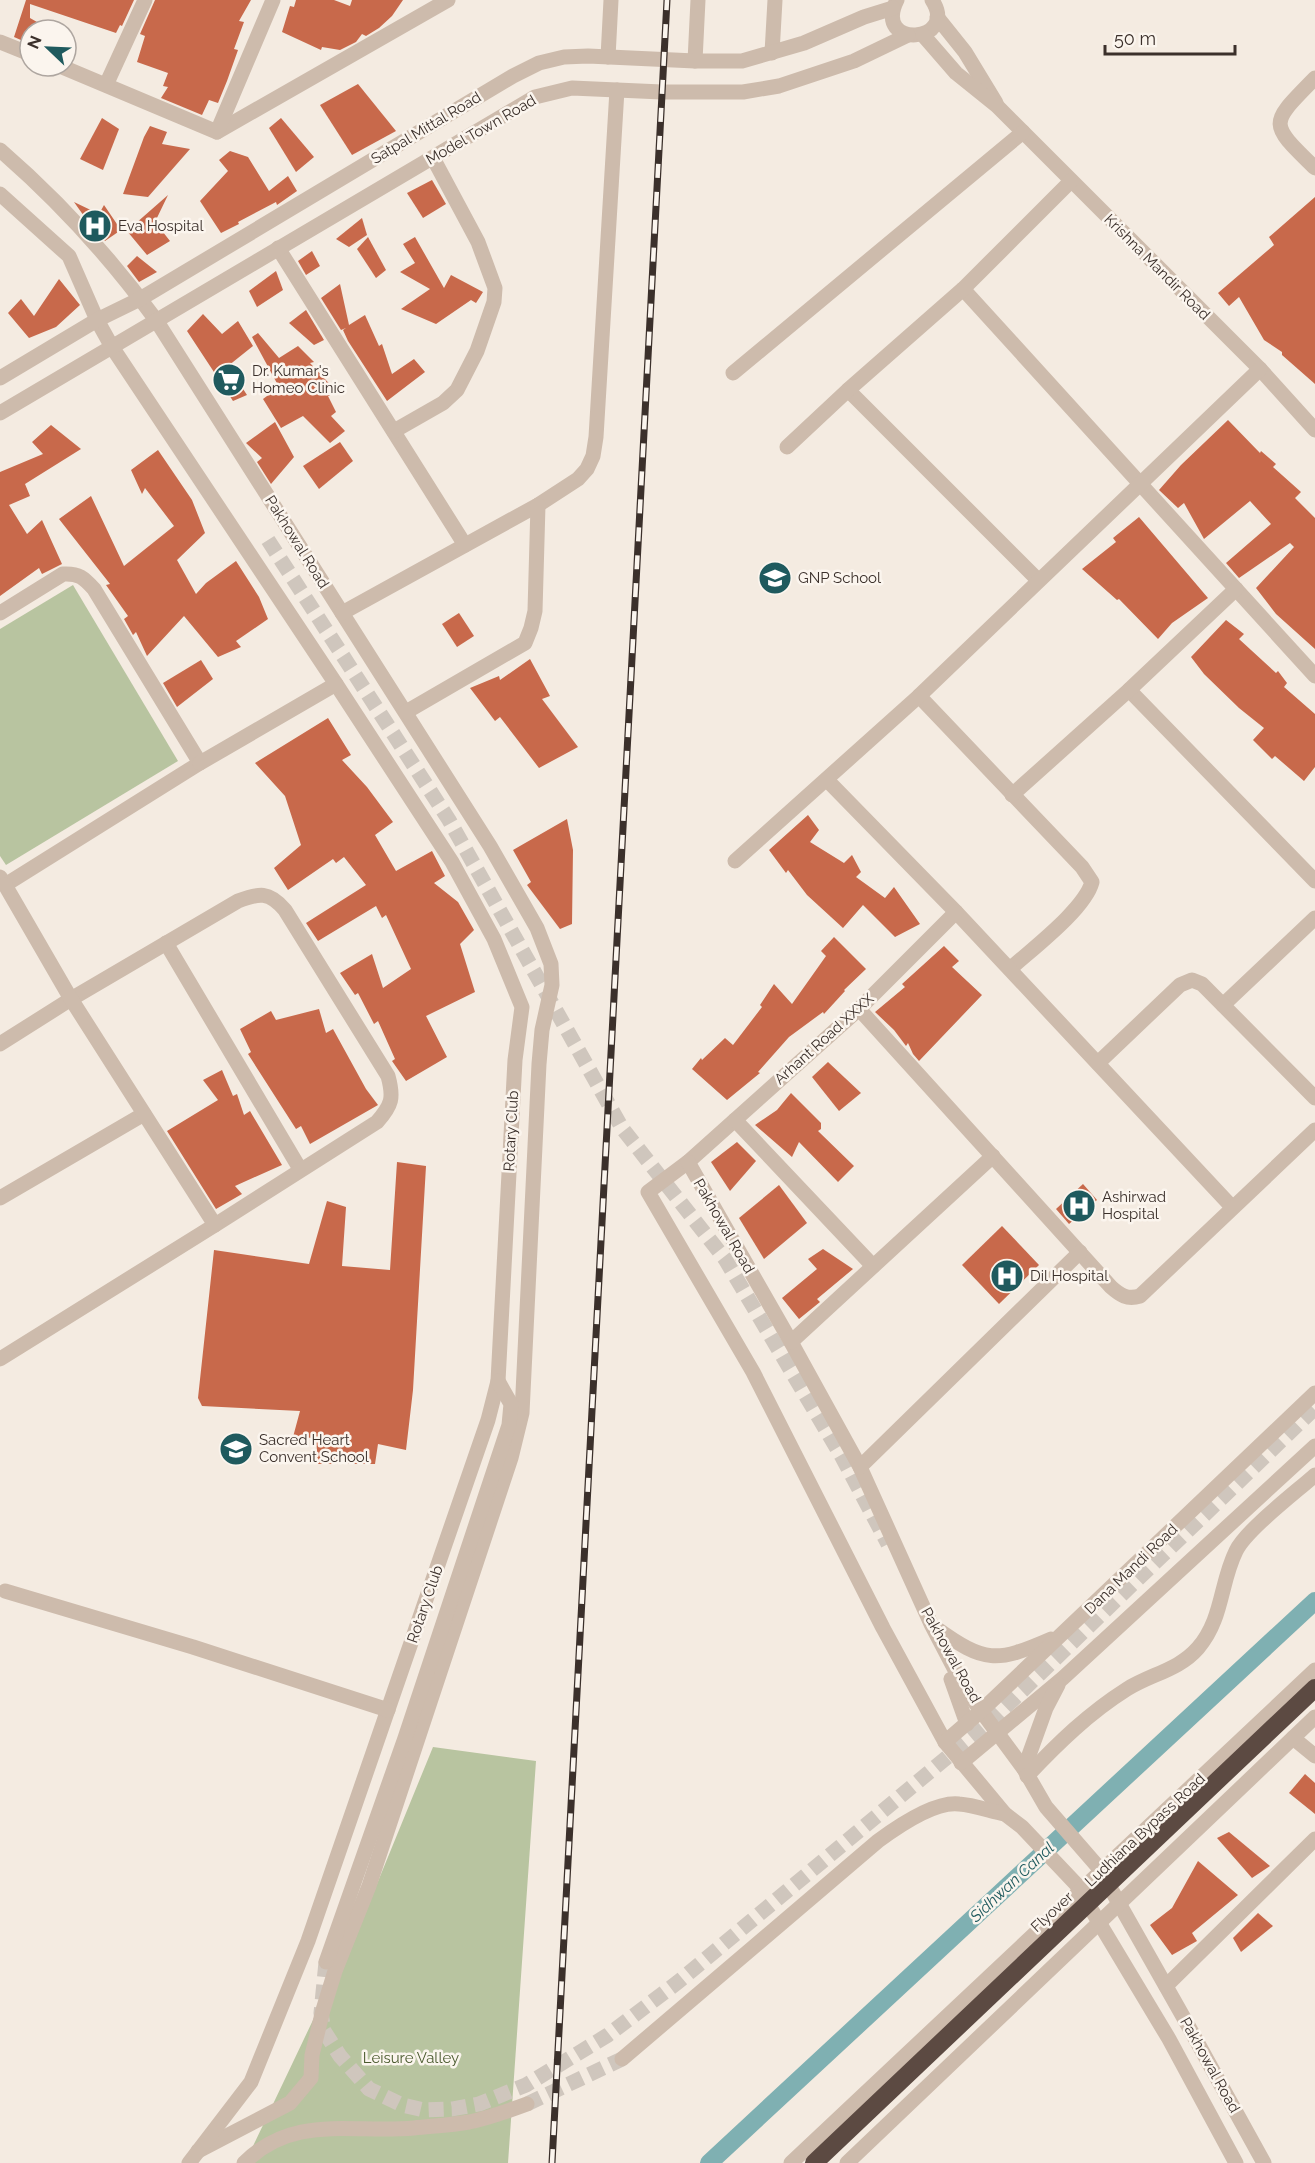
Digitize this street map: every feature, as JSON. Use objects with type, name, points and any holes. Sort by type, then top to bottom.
[{"type":"highway","name":"Flyover","points":[[814,2163],[1315,1688]]},
{"type":"street","points":[[106,85],[145,0]]},
{"type":"street","points":[[218,132],[273,0]]},
{"type":"street","points":[[218,132],[448,0]]},
{"type":"street","points":[[608,57],[611,0]]},
{"type":"street","points":[[695,62],[698,0]]},
{"type":"street","points":[[772,53],[775,0]]},
{"type":"street","points":[[915,35],[934,25],[937,10],[932,0]]},
{"type":"street","name":"Satpal Mittal Road","points":[[0,378],[97,320],[140,299],[513,76],[539,63],[564,57],[695,62],[742,61],[804,43],[895,4]]},
{"type":"street","name":"Krishna Mandir Road","points":[[895,4],[894,21],[897,27],[915,35],[956,73],[997,106],[1260,369],[1315,430]]},
{"type":"street","name":"Krishna Mandir Road","points":[[937,17],[965,52],[997,106]]},
{"type":"street","name":"Model Town Road","points":[[112,346],[536,97],[572,88],[662,92],[743,92],[779,86],[854,61],[915,35]]},
{"type":"street","points":[[0,42],[18,49]]},
{"type":"street","points":[[78,73],[218,132]]},
{"type":"street","points":[[1315,78],[1281,114],[1280,124],[1286,139],[1315,168]]},
{"type":"street","points":[[342,613],[538,505],[578,479],[587,469],[593,456],[617,90]]},
{"type":"street","points":[[732,373],[1023,132]]},
{"type":"street","name":"Pakhowal Road","points":[[0,150],[39,183],[93,239],[156,320],[406,712],[518,894],[537,928],[551,964],[552,985],[542,1030],[539,1064]]},
{"type":"street","points":[[394,431],[443,403],[457,390],[477,351],[494,302],[495,288],[478,242],[433,158]]},
{"type":"street","points":[[787,447],[848,390],[963,290],[1071,181]]},
{"type":"street","points":[[0,195],[69,256],[97,320],[112,346],[336,684],[2,881],[71,999],[215,1225]]},
{"type":"street","points":[[278,248],[465,545]]},
{"type":"street","points":[[963,290],[1315,675]]},
{"type":"street","points":[[0,413],[112,346]]},
{"type":"street","points":[[735,861],[920,696],[1038,580],[1260,369]]},
{"type":"street","points":[[848,390],[1038,580]]},
{"type":"street","points":[[406,712],[525,643],[535,611],[538,505]]},
{"type":"street","points":[[0,613],[63,574],[75,573],[84,578],[94,589],[200,763]]},
{"type":"street","points":[[1012,795],[1129,690],[1236,589]]},
{"type":"street","name":"Rotary Club","points":[[194,2157],[251,2082],[308,1941],[488,1420],[498,1381],[515,1060],[522,1007],[494,939],[452,862],[336,684]]},
{"type":"street","points":[[1129,690],[1315,881]]},
{"type":"street","points":[[920,696],[1082,867],[1092,882],[1090,891],[1080,904],[1010,969]]},
{"type":"street","points":[[827,780],[956,912],[1232,1207]]},
{"type":"street","points":[[0,1044],[71,999],[238,901],[259,894],[269,895],[278,901],[388,1076],[392,1100],[386,1112],[377,1122],[0,1359]]},
{"type":"street","name":"Arhant Road XXXX","points":[[688,1162],[859,1009],[956,912]]},
{"type":"street","points":[[1223,1005],[1315,918]]},
{"type":"street","points":[[166,943],[300,1169]]},
{"type":"street","points":[[1098,1063],[1186,981],[1192,980],[1202,984],[1315,1098]]},
{"type":"street","points":[[859,1009],[1118,1293],[1132,1299],[1140,1296],[1315,1130]]},
{"type":"street","points":[[194,2157],[290,2103],[310,2078],[312,2055],[332,1980],[369,1886],[495,1513],[522,1413],[539,1064],[515,1060]]},
{"type":"street","points":[[0,1198],[144,1114]]},
{"type":"street","points":[[735,1120],[873,1266]]},
{"type":"street","points":[[791,1342],[993,1156]]},
{"type":"street","name":"Pakhowal Road","points":[[1236,2163],[1169,2039],[1078,1887],[1022,1827],[1005,1814],[945,1743],[883,1628],[753,1372],[648,1192],[688,1162],[860,1467],[931,1624],[965,1689],[1025,1772],[1046,1807],[1100,1870],[1263,2163]]},
{"type":"street","points":[[860,1467],[1080,1252]]},
{"type":"street","points":[[326,1962],[405,1738],[509,1425],[511,1404],[498,1381]]},
{"type":"street","name":"Dana Mandi Road","points":[[945,1743],[1064,1633],[1315,1393]]},
{"type":"street","points":[[961,1763],[1063,1678],[1315,1446]]},
{"type":"street","points":[[1025,1772],[1102,1706],[1131,1687],[1182,1662],[1198,1648],[1211,1628],[1220,1607],[1228,1569],[1238,1547],[1315,1475]]},
{"type":"street","points":[[5,1591],[193,1647],[388,1710]]},
{"type":"street","points":[[931,1624],[971,1651],[986,1657],[1008,1655],[1064,1633]]},
{"type":"street","points":[[940,1655],[956,1689],[967,1724]]},
{"type":"street","name":"Ludhiana Bypass Road","points":[[791,2163],[1078,1887],[1100,1870],[1315,1670]]},
{"type":"street","points":[[1025,1772],[1046,1708],[1063,1678]]},
{"type":"street","points":[[847,2163],[1315,1717]]},
{"type":"street","points":[[1293,1738],[1315,1756]]},
{"type":"street","points":[[622,2059],[878,1841],[905,1822],[956,1803],[1005,1814]]},
{"type":"street","points":[[1166,1986],[1315,1839]]},
{"type":"street","points":[[244,2163],[254,2153],[299,2132],[324,2127],[411,2128],[467,2122],[527,2104]]},
{"type":"green space","points":[[73,585],[178,761],[6,865],[0,856],[0,629]]},
{"type":"green space","name":"Leisure Valley","points":[[433,1747],[536,1761],[508,2163],[245,2163],[372,1896]]},
{"type":"building","points":[[26,0],[134,0],[122,26],[120,25],[116,33],[78,20],[78,18],[72,18],[30,4],[30,18],[20,18]]},
{"type":"building","points":[[155,0],[251,0],[239,21],[244,22],[234,49],[238,50],[218,103],[209,100],[202,115],[161,98],[168,87],[163,86],[168,73],[137,62],[145,36],[140,34]]},
{"type":"building","points":[[296,0],[334,0],[350,6],[352,0],[403,0],[392,16],[366,36],[362,34],[356,42],[340,50],[322,47],[321,50],[282,32],[290,6],[294,7]]},
{"type":"building","points":[[18,25],[18,39],[14,37]]},
{"type":"building","points":[[358,84],[396,131],[352,155],[320,105]]},
{"type":"building","points":[[102,118],[119,129],[103,170],[80,159]]},
{"type":"building","points":[[281,118],[314,157],[296,172],[269,128]]},
{"type":"building","points":[[150,126],[167,132],[162,144],[190,149],[148,197],[123,194],[144,137]]},
{"type":"building","points":[[230,151],[248,157],[269,191],[288,176],[297,191],[277,205],[276,202],[221,233],[200,201],[228,171],[219,160]]},
{"type":"building","points":[[432,180],[446,204],[423,218],[407,193]]},
{"type":"building","points":[[168,195],[155,222],[170,241],[147,255],[127,231]]},
{"type":"building","points":[[1315,197],[1315,384],[1282,355],[1282,352],[1264,340],[1239,297],[1229,306],[1218,293],[1274,245],[1269,237]]},
{"type":"building","points":[[74,202],[99,214],[104,205],[121,230],[105,241]]},
{"type":"building","points":[[362,218],[367,235],[349,247],[336,239]]},
{"type":"building","points":[[368,237],[386,270],[376,278],[357,249]]},
{"type":"building","points":[[415,237],[444,288],[451,275],[483,292],[476,303],[471,300],[436,324],[401,309],[430,289],[400,272],[415,263],[403,244]]},
{"type":"building","points":[[312,251],[320,266],[306,275],[298,261]]},
{"type":"building","points":[[137,256],[157,272],[139,282],[127,266]]},
{"type":"building","points":[[276,271],[283,290],[257,307],[249,291]]},
{"type":"building","points":[[59,279],[80,305],[56,327],[29,338],[8,313],[21,299],[34,316]]},
{"type":"building","points":[[340,284],[349,325],[365,315],[379,346],[382,344],[392,374],[414,359],[425,372],[387,401],[348,341],[343,330],[346,328],[341,330],[321,298]]},
{"type":"building","points":[[306,310],[324,340],[314,345],[289,323]]},
{"type":"building","points":[[203,314],[222,334],[238,321],[253,346],[228,366],[247,395],[233,401],[187,331]]},
{"type":"building","points":[[258,333],[279,358],[298,346],[314,362],[310,363],[337,392],[328,396],[336,412],[331,416],[345,431],[330,443],[303,416],[281,428],[263,399],[279,387],[252,337]]},
{"type":"building","points":[[1228,420],[1260,453],[1261,451],[1276,464],[1273,467],[1301,492],[1295,498],[1315,518],[1315,649],[1276,614],[1256,588],[1294,547],[1290,543],[1239,578],[1226,563],[1271,524],[1250,501],[1204,539],[1184,503],[1178,508],[1159,490],[1181,465]]},
{"type":"building","points":[[275,422],[294,457],[271,484],[257,462],[262,458],[246,443]]},
{"type":"building","points":[[51,425],[81,449],[25,484],[30,496],[9,505],[27,534],[42,520],[62,564],[42,574],[39,568],[0,596],[0,472],[43,454],[32,442]]},
{"type":"building","points":[[340,442],[353,461],[319,489],[303,466]]},
{"type":"building","points":[[158,450],[192,500],[205,533],[177,560],[196,594],[206,583],[236,561],[259,597],[268,619],[236,641],[241,647],[218,657],[184,616],[147,656],[136,632],[133,635],[124,619],[128,616],[106,585],[110,584],[59,519],[91,496],[124,566],[174,526],[145,488],[142,494],[131,470]]},
{"type":"building","points":[[1139,517],[1208,598],[1172,623],[1158,639],[1119,599],[1117,600],[1082,569],[1116,542],[1113,538]]},
{"type":"building","points":[[459,613],[474,636],[457,647],[442,624]]},
{"type":"building","points":[[1226,620],[1244,634],[1239,639],[1276,673],[1278,671],[1287,683],[1284,687],[1315,714],[1315,767],[1304,781],[1275,756],[1272,759],[1253,740],[1264,728],[1239,708],[1204,674],[1191,657]]},
{"type":"building","points":[[530,659],[550,696],[542,699],[578,747],[539,768],[500,717],[495,721],[470,688],[499,676],[500,680]]},
{"type":"building","points":[[201,660],[213,679],[177,707],[163,683]]},
{"type":"building","points":[[328,718],[351,755],[342,760],[367,787],[393,822],[375,835],[396,871],[432,851],[445,876],[434,883],[458,902],[474,930],[460,944],[475,992],[426,1016],[447,1057],[406,1081],[392,1061],[395,1059],[378,1021],[374,1024],[358,993],[355,995],[340,973],[372,954],[383,988],[411,969],[386,915],[382,918],[376,906],[318,941],[306,923],[366,885],[344,857],[336,863],[333,859],[288,890],[274,868],[301,845],[285,796],[255,763]]},
{"type":"building","points":[[808,815],[819,830],[810,842],[844,863],[852,855],[861,872],[856,877],[885,898],[894,887],[920,924],[895,937],[863,905],[843,928],[807,895],[788,870],[786,873],[769,850]]},
{"type":"building","points":[[567,819],[573,850],[572,924],[560,929],[527,885],[531,882],[513,850]]},
{"type":"building","points":[[834,937],[866,969],[824,1014],[823,1012],[789,1037],[758,1072],[760,1073],[727,1100],[692,1069],[701,1058],[702,1060],[725,1038],[733,1045],[762,1007],[760,1005],[774,984],[792,1004],[826,956],[821,951]]},
{"type":"building","points":[[944,946],[959,961],[952,967],[982,995],[919,1061],[908,1043],[906,1046],[894,1030],[875,1012],[905,987],[902,984]]},
{"type":"building","points":[[319,1009],[326,1033],[333,1029],[366,1089],[378,1105],[310,1144],[301,1126],[296,1129],[248,1054],[251,1052],[240,1029],[271,1011],[276,1020]]},
{"type":"building","points":[[828,1062],[861,1093],[839,1111],[812,1077]]},
{"type":"building","points":[[222,1070],[233,1096],[237,1094],[244,1115],[250,1111],[282,1165],[235,1186],[242,1194],[216,1209],[167,1131],[218,1100],[203,1080]]},
{"type":"building","points":[[791,1093],[821,1123],[821,1129],[818,1131],[854,1166],[838,1182],[799,1142],[792,1157],[755,1125],[777,1110]]},
{"type":"building","points":[[737,1142],[756,1161],[730,1191],[711,1162]]},
{"type":"building","points":[[397,1162],[426,1166],[413,1390],[406,1450],[378,1444],[375,1464],[318,1464],[316,1438],[293,1437],[300,1411],[202,1406],[198,1398],[214,1250],[309,1264],[327,1201],[346,1207],[342,1266],[390,1270]]},
{"type":"building","points":[[1083,1184],[1097,1200],[1069,1224],[1056,1209]]},
{"type":"building","points":[[779,1185],[807,1223],[764,1259],[739,1218]]},
{"type":"building","points":[[1002,1226],[1039,1265],[999,1304],[962,1265]]},
{"type":"building","points":[[823,1249],[853,1269],[817,1299],[820,1302],[799,1319],[782,1298],[817,1269],[808,1259]]},
{"type":"building","points":[[1305,1774],[1315,1783],[1315,1814],[1289,1793]]},
{"type":"building","points":[[1229,1832],[1270,1866],[1252,1878],[1217,1838]]},
{"type":"building","points":[[1198,1861],[1238,1895],[1192,1933],[1197,1941],[1172,1955],[1150,1925],[1172,1908]]},
{"type":"building","points":[[1258,1913],[1273,1926],[1241,1952],[1233,1938]]},
{"type":"waterway","name":"Sidhwan Canal","points":[[709,2163],[1315,1601]]},
{"type":"tunnel","points":[[268,540],[449,820],[622,1128],[725,1259],[842,1457],[888,1544]]},
{"type":"tunnel","points":[[326,1962],[321,2013],[324,2031],[340,2056],[369,2089],[402,2105],[424,2110],[452,2109],[479,2104],[526,2085],[608,2035],[678,1982],[994,1718],[1315,1408]]},
{"type":"tunnel","points":[[527,2104],[622,2059]]},
{"type":"railway","points":[[552,2163],[667,0]]},
{"type":"place","name":"Eva Hospital","points":[[95,226]]},
{"type":"place","name":"Dr. Kumar's Homeo Clinic","points":[[229,380]]},
{"type":"place","name":"GNP School","points":[[775,578]]},
{"type":"place","name":"Ashirwad Hospital","points":[[1079,1206]]},
{"type":"place","name":"Dil Hospital","points":[[1007,1276]]},
{"type":"place","name":"Sacred Heart Convent School","points":[[236,1449]]}]
